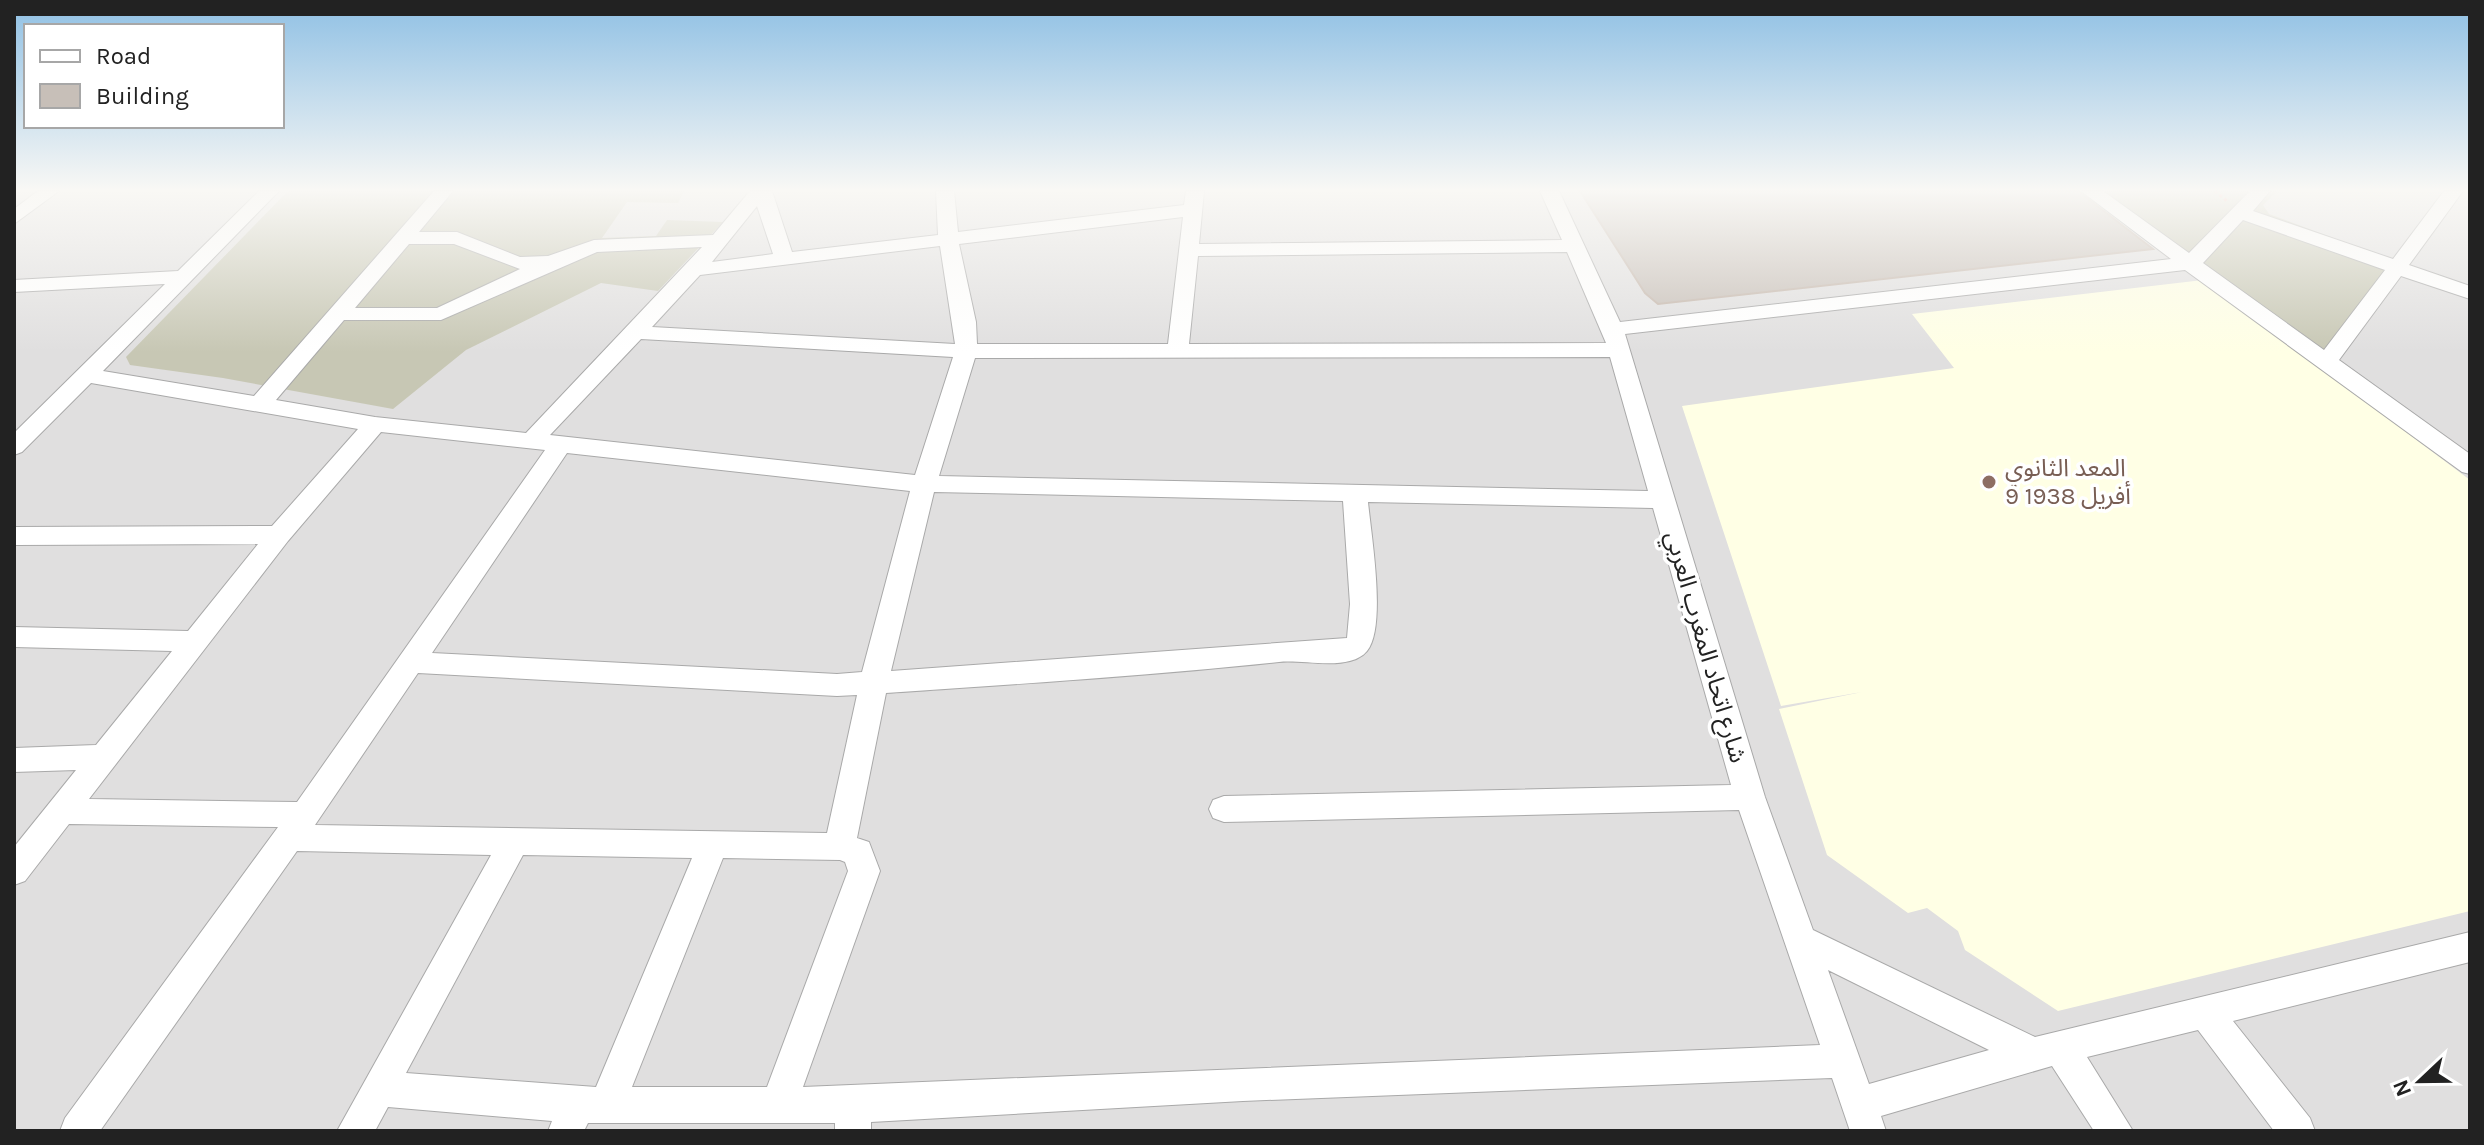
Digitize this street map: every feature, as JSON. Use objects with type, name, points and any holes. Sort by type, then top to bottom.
[{"type":"street","points":[[15,445],[217,244]]},
{"type":"street","points":[[260,404],[398,244]]},
{"type":"street","points":[[472,244],[517,263],[551,262]]},
{"type":"street","points":[[338,314],[441,314],[551,262],[594,246],[609,244]]},
{"type":"street","points":[[78,1131],[296,827],[408,662],[545,444],[633,332],[715,244]]},
{"type":"street","points":[[779,244],[784,258]]},
{"type":"street","points":[[694,270],[890,244]]},
{"type":"street","points":[[840,847],[874,682],[924,484],[966,351],[965,322],[949,244]]},
{"type":"street","points":[[1178,349],[1188,244]]},
{"type":"street","points":[[2165,244],[2470,466]]},
{"type":"street","points":[[633,332],[966,351],[1616,340],[2191,263],[2210,244]]},
{"type":"street","points":[[2332,244],[2470,293]]},
{"type":"street","points":[[2327,361],[2412,244]]},
{"type":"street","points":[[1187,250],[1576,246]]},
{"type":"street","name":"شارع اتحاد المغرب العربي","points":[[1576,246],[1616,340],[1750,797],[1841,1061],[1864,1118]]},
{"type":"street","points":[[14,286],[184,277]]},
{"type":"street","points":[[86,375],[375,424],[924,484],[1664,500]]},
{"type":"street","points":[[14,871],[279,535],[375,424]]},
{"type":"street","points":[[408,662],[837,685],[1354,648],[1362,635],[1363,604],[1355,492]]},
{"type":"street","points":[[14,536],[279,535]]},
{"type":"street","points":[[14,637],[196,641]]},
{"type":"street","points":[[14,760],[105,757]]},
{"type":"street","points":[[1224,809],[1750,797]]},
{"type":"street","points":[[63,811],[515,840],[712,847],[840,847],[858,852],[864,871],[778,1106]]},
{"type":"street","points":[[355,1131],[515,840]]},
{"type":"street","points":[[583,1113],[712,847]]},
{"type":"street","points":[[1799,939],[2047,1051],[2115,1131]]},
{"type":"street","points":[[1864,1118],[2047,1051],[2470,947]]},
{"type":"street","points":[[2205,1012],[2297,1131]]},
{"type":"street","points":[[380,1089],[583,1113],[778,1106],[854,1118],[1243,1084],[1841,1061]]},
{"type":"shaded area","points":[[14,244],[2470,244],[2470,1131],[14,1131]]},
{"type":"shaded area","points":[[236,244],[702,244],[658,291],[601,283],[466,350],[393,409],[223,378],[130,365],[126,357]]},
{"type":"shaded area","points":[[2156,244],[2350,244],[2408,266],[2334,361]]},
{"type":"shaded area","points":[[2203,280],[2470,480],[2470,911],[2058,1011],[1965,950],[1958,931],[1927,908],[1908,913],[1827,855],[1779,709],[1862,692],[1781,706],[1682,406],[1954,368],[1912,314]]},
{"type":"building","points":[[1614,244],[2147,244],[2153,249],[1658,304],[1645,293]]},
{"type":"place","name":"المعد الثانوي 9 أفريل 1938","points":[[1989,482]]}]
